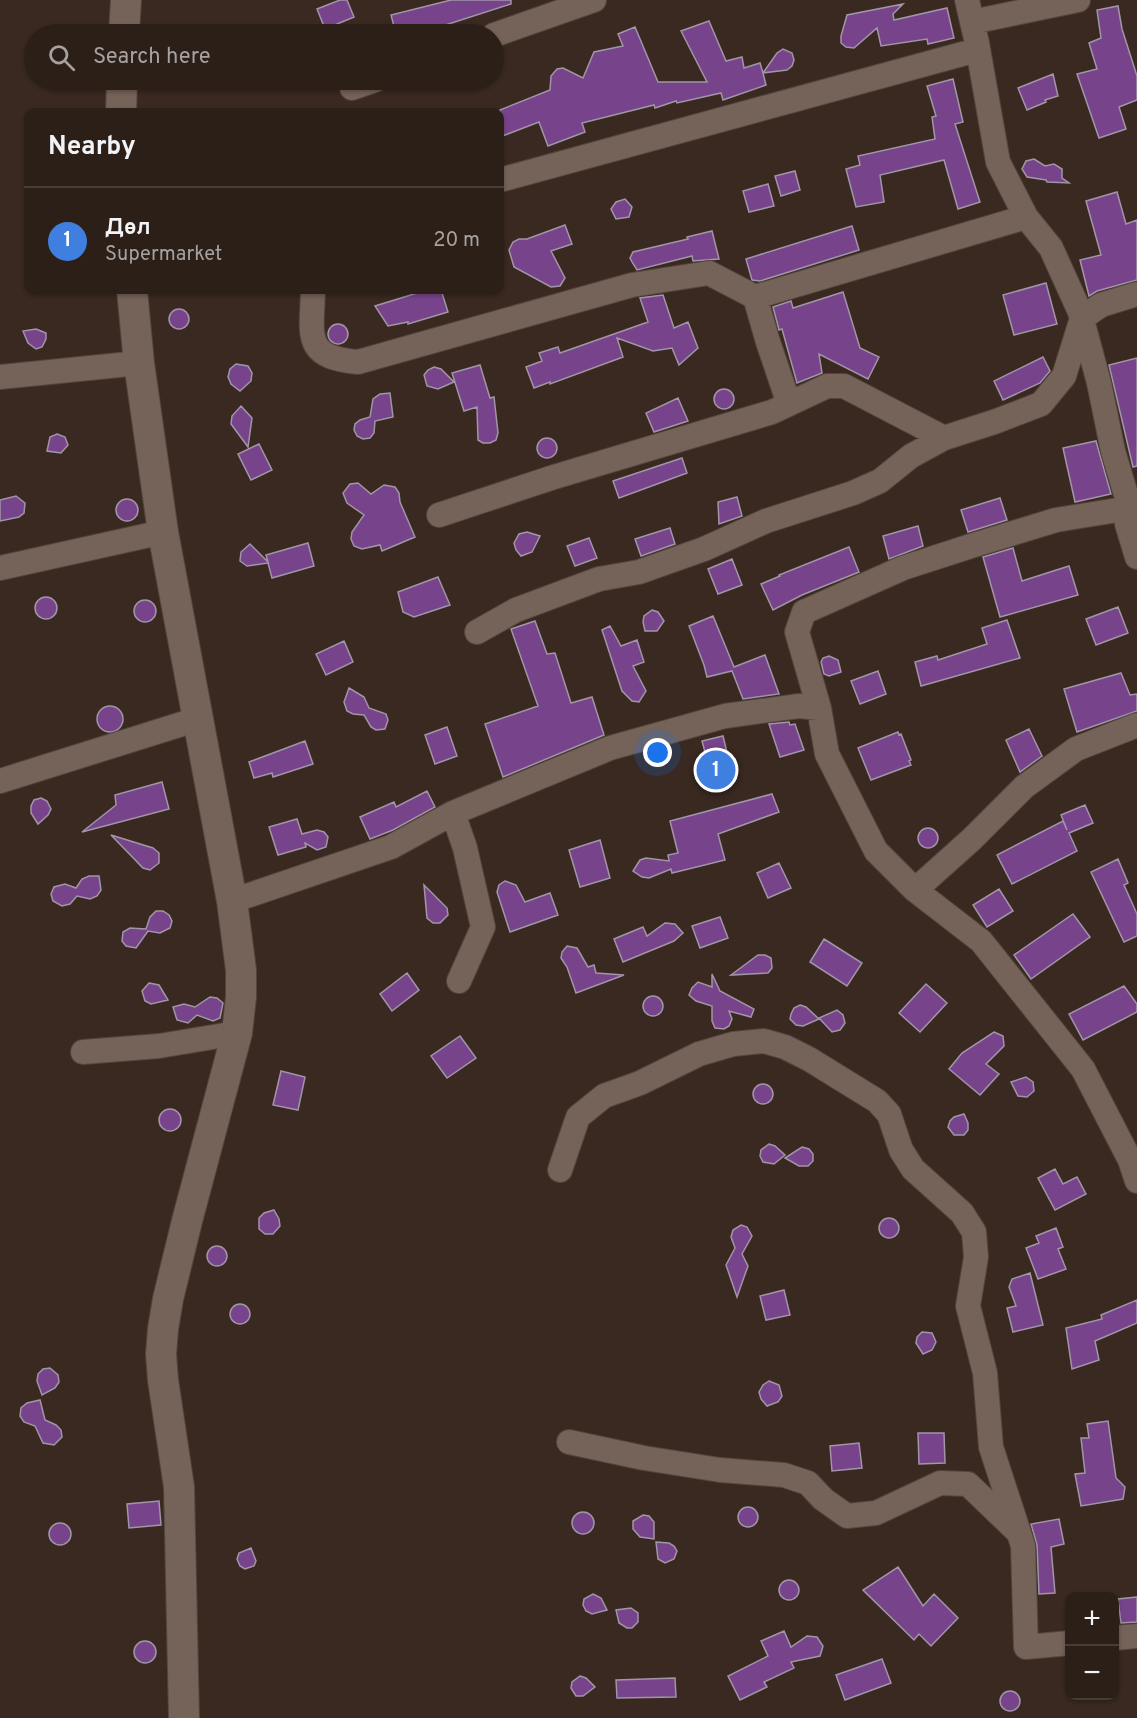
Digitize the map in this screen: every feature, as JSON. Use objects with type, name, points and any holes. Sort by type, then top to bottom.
[{"type":"street","points":[[125,24],[126,0]]},
{"type":"street","points":[[504,32],[594,0]]},
{"type":"street","points":[[1078,0],[970,11],[998,162],[1026,217],[1051,248],[1082,318],[1099,383],[1113,451],[1133,505],[1126,524],[1137,557]]},
{"type":"street","points":[[504,179],[977,50]]},
{"type":"street","points":[[121,108],[122,90]]},
{"type":"street","points":[[313,294],[312,337],[320,352],[338,360],[358,362],[632,285],[709,273],[755,297],[1026,217]]},
{"type":"street","points":[[132,294],[139,363],[163,532],[232,901],[241,970],[237,1034],[168,1299],[161,1354],[179,1487],[184,1718]]},
{"type":"street","points":[[477,632],[516,610],[588,583],[639,572],[704,549],[766,521],[854,493],[880,481],[911,456],[944,438],[1041,404],[1064,376],[1082,318],[1101,305],[1137,294]]},
{"type":"street","points":[[755,297],[789,404]]},
{"type":"street","points":[[0,377],[139,363]]},
{"type":"street","points":[[439,516],[554,477],[772,412],[827,386],[844,386],[944,438]]},
{"type":"street","points":[[1133,505],[1056,520],[903,568],[804,612],[797,632],[819,708],[828,754],[876,851],[915,890],[981,941],[1083,1070],[1130,1160],[1137,1181]]},
{"type":"street","points":[[0,568],[163,532]]},
{"type":"street","points":[[232,901],[391,847],[453,813],[610,748],[725,716],[799,706],[819,708]]},
{"type":"street","points":[[0,781],[198,719]]},
{"type":"street","points":[[915,890],[972,839],[1024,787],[1076,749],[1137,725]]},
{"type":"street","points":[[453,813],[465,849],[483,927],[459,981]]},
{"type":"street","points":[[83,1052],[159,1046],[237,1034]]},
{"type":"street","points":[[560,1170],[578,1117],[604,1096],[640,1083],[699,1054],[732,1044],[764,1041],[785,1047],[878,1101],[889,1114],[901,1150],[913,1169],[962,1213],[974,1233],[976,1257],[968,1306],[985,1373],[991,1447],[1023,1546],[1026,1647],[1065,1643]]},
{"type":"street","points":[[569,1442],[644,1458],[709,1468],[784,1475],[808,1483],[823,1499],[847,1516],[876,1513],[940,1483],[968,1484],[1019,1533]]},
{"type":"street","points":[[1119,1638],[1137,1636]]},
{"type":"building","points":[[340,0],[347,0],[354,17],[337,24],[323,24],[317,9]]},
{"type":"building","points":[[451,0],[511,0],[511,4],[449,24],[393,24],[391,15]]},
{"type":"building","points":[[903,4],[893,14],[894,20],[947,8],[954,38],[928,44],[927,39],[881,46],[877,28],[854,48],[846,47],[841,43],[847,15]]},
{"type":"building","points":[[1118,6],[1122,29],[1137,76],[1137,100],[1119,107],[1126,129],[1099,138],[1077,74],[1097,69],[1089,43],[1101,38],[1097,10]]},
{"type":"building","points":[[709,21],[726,61],[742,57],[744,68],[760,63],[766,85],[723,100],[721,93],[677,103],[676,101],[655,108],[654,105],[582,123],[585,132],[548,146],[539,122],[504,135],[504,108],[550,90],[551,76],[557,69],[563,68],[583,78],[594,52],[623,46],[618,34],[635,27],[658,82],[707,82],[681,31]]},
{"type":"building","points":[[783,49],[792,53],[794,60],[792,66],[787,70],[763,73],[777,53]]},
{"type":"building","points":[[1053,74],[1058,96],[1027,110],[1018,88]]},
{"type":"building","points":[[953,79],[963,122],[955,124],[980,202],[958,209],[944,160],[880,175],[884,202],[856,207],[846,169],[860,165],[858,156],[935,139],[932,117],[936,116],[927,86]]},
{"type":"building","points":[[1034,159],[1045,166],[1054,164],[1062,169],[1062,178],[1069,183],[1047,182],[1027,177],[1022,169],[1026,161]]},
{"type":"building","points":[[795,171],[800,190],[781,196],[775,176]]},
{"type":"building","points":[[768,184],[774,206],[749,212],[743,191]]},
{"type":"building","points":[[1117,192],[1126,224],[1137,220],[1137,280],[1097,291],[1089,296],[1080,260],[1101,255],[1086,201]]},
{"type":"building","points":[[625,199],[632,207],[629,217],[616,219],[611,209],[616,202]]},
{"type":"building","points":[[565,225],[572,244],[551,251],[565,278],[560,286],[551,287],[514,267],[509,250],[513,242]]},
{"type":"building","points":[[852,226],[859,250],[760,281],[752,280],[746,259]]},
{"type":"building","points":[[712,231],[719,259],[693,261],[692,256],[637,270],[630,258],[633,252]]},
{"type":"building","points":[[1046,283],[1057,324],[1014,335],[1003,295]]},
{"type":"building","points":[[843,292],[860,348],[879,357],[868,379],[819,354],[822,373],[797,383],[782,329],[779,330],[773,307],[791,301],[793,308]]},
{"type":"building","points":[[414,294],[442,294],[448,312],[408,324],[408,322],[388,326],[375,306]]},
{"type":"building","points":[[663,295],[674,328],[688,322],[698,348],[679,365],[672,348],[653,351],[617,338],[623,357],[534,388],[526,367],[542,361],[539,353],[558,347],[560,353],[648,322],[640,298]]},
{"type":"building","points":[[179,309],[186,312],[189,319],[186,326],[179,329],[172,326],[169,319],[172,312]]},
{"type":"building","points":[[334,324],[342,324],[348,330],[348,338],[342,344],[334,344],[328,338],[328,330]]},
{"type":"building","points":[[36,329],[46,333],[46,339],[42,347],[36,349],[28,343],[23,331]]},
{"type":"building","points":[[1043,357],[1050,371],[1040,383],[1003,400],[994,381]]},
{"type":"building","points":[[1137,358],[1137,466],[1133,467],[1109,365]]},
{"type":"building","points":[[236,364],[248,366],[252,373],[251,381],[240,391],[231,384],[228,377],[230,369]]},
{"type":"building","points":[[480,365],[490,398],[494,397],[498,433],[496,440],[490,443],[478,440],[477,407],[464,411],[452,373]]},
{"type":"building","points":[[434,367],[441,369],[454,382],[438,389],[427,386],[424,375]]},
{"type":"building","points":[[724,389],[731,392],[734,399],[731,406],[724,409],[717,406],[714,399],[717,392]]},
{"type":"building","points":[[390,393],[393,417],[375,421],[374,433],[370,438],[363,439],[357,436],[354,430],[355,424],[370,417],[373,399],[380,394]]},
{"type":"building","points":[[678,398],[688,421],[654,432],[646,413]]},
{"type":"building","points":[[241,406],[252,418],[248,447],[231,424],[232,416]]},
{"type":"building","points":[[57,434],[65,437],[68,445],[61,453],[47,451],[50,437]]},
{"type":"building","points":[[547,438],[554,441],[557,448],[554,455],[547,458],[540,455],[537,448],[540,441]]},
{"type":"building","points":[[1096,441],[1111,494],[1075,502],[1063,448]]},
{"type":"building","points":[[259,444],[272,470],[251,480],[238,454]]},
{"type":"building","points":[[682,458],[687,473],[619,498],[613,481]]},
{"type":"building","points":[[358,483],[371,494],[384,485],[395,487],[415,537],[382,551],[380,545],[362,549],[354,546],[351,539],[352,532],[364,515],[347,503],[343,493],[350,484]]},
{"type":"building","points":[[16,496],[25,503],[24,513],[19,517],[0,521],[0,500]]},
{"type":"building","points":[[737,497],[742,516],[719,524],[718,502]]},
{"type":"building","points":[[1000,498],[1007,520],[968,532],[961,510]]},
{"type":"building","points":[[127,499],[135,502],[138,510],[135,518],[127,521],[119,518],[116,510],[119,502]]},
{"type":"building","points":[[918,526],[923,546],[889,559],[883,536]]},
{"type":"building","points":[[670,528],[675,544],[641,556],[635,539]]},
{"type":"building","points":[[527,532],[540,536],[532,552],[521,556],[514,543],[519,534]]},
{"type":"building","points":[[589,538],[597,558],[575,566],[567,546]]},
{"type":"building","points":[[308,543],[314,566],[272,578],[268,563],[247,566],[240,561],[241,552],[250,544],[268,562],[266,555]]},
{"type":"building","points":[[849,547],[859,572],[802,595],[773,610],[761,584]]},
{"type":"building","points":[[1013,548],[1022,581],[1069,566],[1078,595],[1000,617],[983,557]]},
{"type":"building","points":[[732,559],[742,585],[718,594],[708,569]]},
{"type":"building","points":[[438,577],[450,605],[414,617],[403,612],[398,592]]},
{"type":"building","points":[[46,597],[54,600],[57,608],[54,616],[46,619],[38,616],[35,608],[38,600]]},
{"type":"building","points":[[145,600],[153,603],[156,611],[153,619],[145,622],[137,619],[134,611],[137,603]]},
{"type":"building","points":[[1118,607],[1128,633],[1096,645],[1086,619]]},
{"type":"building","points":[[652,610],[658,612],[664,621],[657,631],[645,631],[644,616]]},
{"type":"building","points":[[713,616],[734,667],[765,655],[779,694],[743,699],[732,671],[707,677],[689,626]]},
{"type":"building","points":[[1007,620],[1020,658],[921,686],[915,662],[937,656],[938,660],[987,644],[982,628]]},
{"type":"building","points":[[535,621],[547,654],[555,653],[571,703],[592,697],[604,735],[503,777],[485,724],[538,706],[511,629]]},
{"type":"building","points":[[610,626],[621,646],[637,640],[644,662],[633,666],[646,691],[639,702],[632,701],[622,691],[602,630]]},
{"type":"building","points":[[344,641],[353,662],[326,675],[316,654]]},
{"type":"building","points":[[829,656],[838,660],[841,672],[829,676],[824,674],[821,662],[823,658]]},
{"type":"building","points":[[878,671],[886,694],[860,704],[851,681]]},
{"type":"building","points":[[1121,673],[1130,695],[1137,694],[1137,711],[1077,732],[1064,689]]},
{"type":"building","points":[[349,688],[364,697],[369,708],[386,714],[388,720],[385,729],[376,730],[371,727],[364,715],[347,711],[344,702]]},
{"type":"building","points":[[110,706],[119,710],[123,719],[119,728],[110,732],[101,728],[97,719],[101,710]]},
{"type":"building","points":[[789,722],[790,725],[795,724],[804,750],[780,757],[769,724]]},
{"type":"building","points":[[447,727],[457,756],[435,764],[425,735]]},
{"type":"building","points":[[1029,729],[1042,756],[1020,772],[1006,740]]},
{"type":"building","points":[[898,732],[899,735],[901,734],[911,765],[871,780],[858,748]]},
{"type":"building","points":[[723,736],[731,769],[711,774],[702,741]]},
{"type":"building","points":[[305,741],[313,764],[273,777],[272,773],[254,778],[249,762]]},
{"type":"building","points":[[162,782],[169,809],[82,832],[116,805],[115,795]]},
{"type":"building","points":[[427,791],[435,807],[393,830],[370,839],[360,817],[394,802],[396,807]]},
{"type":"building","points":[[772,794],[779,812],[718,834],[725,860],[672,873],[671,869],[649,878],[642,877],[633,871],[640,860],[646,858],[669,861],[668,855],[678,853],[670,821]]},
{"type":"building","points":[[41,798],[47,801],[51,809],[38,824],[31,813],[31,806],[34,800]]},
{"type":"building","points":[[1085,805],[1093,823],[1069,833],[1077,851],[1012,884],[997,855],[1063,821],[1067,830],[1061,815]]},
{"type":"building","points":[[297,819],[302,834],[317,830],[324,832],[328,837],[326,847],[317,850],[305,843],[306,847],[278,855],[269,827]]},
{"type":"building","points":[[928,828],[935,831],[938,838],[935,845],[928,848],[921,845],[918,838],[921,831]]},
{"type":"building","points":[[111,835],[153,848],[159,853],[159,863],[150,870],[143,868]]},
{"type":"building","points":[[600,840],[610,878],[580,887],[569,850]]},
{"type":"building","points":[[1118,859],[1128,883],[1124,885],[1137,914],[1137,936],[1124,942],[1091,872]]},
{"type":"building","points":[[779,863],[791,888],[768,898],[757,873]]},
{"type":"building","points":[[99,876],[101,890],[97,896],[90,899],[77,896],[70,904],[62,906],[53,901],[51,894],[54,887],[65,884],[76,888],[82,879]]},
{"type":"building","points":[[505,881],[516,885],[525,902],[550,893],[558,915],[510,932],[497,892],[499,885]]},
{"type":"building","points":[[424,885],[447,908],[448,915],[440,923],[433,923],[427,918]]},
{"type":"building","points":[[999,889],[1013,911],[987,927],[973,905]]},
{"type":"building","points":[[156,911],[163,911],[169,915],[172,921],[170,928],[160,933],[148,931],[136,948],[126,946],[122,941],[123,932],[130,928],[146,929],[150,917]]},
{"type":"building","points":[[1073,914],[1090,937],[1031,979],[1014,955]]},
{"type":"building","points":[[720,917],[728,938],[700,948],[692,926]]},
{"type":"building","points":[[665,923],[675,924],[683,933],[674,941],[623,962],[614,939],[643,927],[647,936]]},
{"type":"building","points":[[824,939],[862,963],[847,986],[810,962]]},
{"type":"building","points":[[567,946],[577,948],[588,967],[594,965],[596,973],[624,975],[576,993],[567,967],[561,958]]},
{"type":"building","points":[[758,955],[771,958],[772,968],[768,973],[731,975]]},
{"type":"building","points":[[407,973],[419,990],[392,1011],[380,994]]},
{"type":"building","points":[[712,974],[720,991],[754,1009],[751,1017],[729,1011],[732,1019],[729,1026],[724,1029],[715,1028],[712,1021],[712,1006],[696,1001],[689,995],[698,982],[712,987]]},
{"type":"building","points":[[149,983],[159,985],[168,1000],[151,1004],[145,1001],[142,991]]},
{"type":"building","points":[[926,984],[947,1003],[920,1032],[899,1013]]},
{"type":"building","points":[[1124,986],[1137,1004],[1137,1012],[1083,1040],[1069,1014]]},
{"type":"building","points":[[653,996],[660,999],[663,1006],[660,1013],[653,1016],[646,1013],[643,1006],[646,999]]},
{"type":"building","points":[[210,997],[217,998],[223,1003],[220,1018],[213,1021],[197,1015],[188,1023],[177,1020],[173,1007],[184,1004],[195,1007]]},
{"type":"building","points":[[800,1005],[806,1007],[819,1019],[803,1026],[796,1025],[790,1019],[791,1014],[794,1008]]},
{"type":"building","points":[[837,1010],[843,1015],[845,1023],[840,1030],[832,1032],[819,1018]]},
{"type":"building","points":[[994,1032],[1003,1036],[1004,1046],[986,1064],[999,1074],[980,1095],[949,1069],[962,1053]]},
{"type":"building","points":[[460,1036],[476,1058],[447,1078],[431,1056]]},
{"type":"building","points":[[281,1071],[305,1077],[298,1110],[273,1105]]},
{"type":"building","points":[[1026,1077],[1033,1082],[1034,1091],[1027,1097],[1018,1096],[1011,1082]]},
{"type":"building","points":[[763,1084],[770,1087],[773,1094],[770,1101],[763,1104],[756,1101],[753,1094],[756,1087]]},
{"type":"building","points":[[170,1109],[178,1112],[181,1120],[178,1128],[170,1131],[162,1128],[159,1120],[162,1112]]},
{"type":"building","points":[[964,1114],[968,1130],[964,1135],[954,1135],[948,1127],[950,1121]]},
{"type":"building","points":[[769,1144],[785,1155],[774,1164],[763,1162],[760,1156],[761,1150]]},
{"type":"building","points":[[802,1147],[809,1149],[813,1154],[813,1161],[808,1166],[799,1166],[785,1158]]},
{"type":"building","points":[[1055,1169],[1063,1184],[1077,1177],[1086,1194],[1055,1210],[1038,1178]]},
{"type":"building","points":[[274,1210],[280,1226],[273,1234],[265,1234],[259,1229],[259,1218],[264,1213]]},
{"type":"building","points":[[889,1218],[896,1221],[899,1228],[896,1235],[889,1238],[882,1235],[879,1228],[882,1221]]},
{"type":"building","points":[[741,1225],[747,1227],[752,1236],[742,1254],[748,1266],[737,1297],[726,1265],[735,1248],[731,1237],[733,1230]]},
{"type":"building","points":[[1056,1228],[1063,1247],[1058,1249],[1066,1269],[1038,1279],[1026,1248],[1039,1243],[1036,1236]]},
{"type":"building","points":[[217,1246],[224,1249],[227,1256],[224,1263],[217,1266],[210,1263],[207,1256],[210,1249]]},
{"type":"building","points":[[1030,1273],[1043,1325],[1013,1332],[1007,1308],[1016,1306],[1009,1287],[1012,1279]]},
{"type":"building","points":[[784,1290],[790,1315],[766,1320],[760,1296]]},
{"type":"building","points":[[1137,1300],[1137,1323],[1095,1341],[1099,1360],[1072,1369],[1066,1328],[1102,1319],[1101,1315]]},
{"type":"building","points":[[240,1304],[247,1307],[250,1314],[247,1321],[240,1324],[233,1321],[230,1314],[233,1307]]},
{"type":"building","points":[[922,1332],[932,1333],[936,1342],[932,1350],[923,1354],[916,1343],[917,1337]]},
{"type":"building","points":[[50,1368],[58,1375],[59,1382],[55,1388],[42,1395],[37,1381],[38,1374],[43,1369]]},
{"type":"building","points":[[769,1381],[779,1385],[782,1396],[778,1402],[767,1406],[759,1392]]},
{"type":"building","points":[[40,1400],[45,1420],[61,1430],[62,1437],[54,1445],[43,1443],[35,1426],[24,1422],[20,1416],[21,1408],[27,1403]]},
{"type":"building","points":[[1108,1421],[1116,1478],[1125,1487],[1123,1499],[1081,1506],[1075,1474],[1085,1473],[1081,1438],[1089,1438],[1087,1424]]},
{"type":"building","points":[[918,1433],[944,1433],[945,1463],[919,1464]]},
{"type":"building","points":[[859,1443],[862,1468],[832,1471],[830,1446]]},
{"type":"building","points":[[159,1501],[161,1525],[129,1528],[127,1504]]},
{"type":"building","points":[[748,1507],[755,1510],[758,1517],[755,1524],[748,1527],[741,1524],[738,1517],[741,1510]]},
{"type":"building","points":[[583,1512],[591,1515],[594,1523],[591,1531],[583,1534],[575,1531],[572,1523],[575,1515]]},
{"type":"building","points":[[643,1515],[649,1516],[654,1522],[654,1539],[640,1537],[633,1529],[633,1521]]},
{"type":"building","points":[[1059,1519],[1064,1544],[1051,1547],[1055,1593],[1039,1594],[1037,1545],[1031,1524]]},
{"type":"building","points":[[60,1523],[68,1526],[71,1534],[68,1542],[60,1545],[52,1542],[49,1534],[52,1526]]},
{"type":"building","points":[[656,1542],[669,1543],[674,1546],[677,1551],[674,1559],[665,1563],[658,1559]]},
{"type":"building","points":[[251,1548],[256,1561],[254,1566],[245,1569],[240,1566],[237,1559],[239,1553]]},
{"type":"building","points":[[898,1567],[923,1606],[934,1594],[958,1618],[931,1646],[919,1634],[914,1640],[863,1590]]},
{"type":"building","points":[[789,1580],[796,1583],[799,1590],[796,1597],[789,1600],[782,1597],[779,1590],[782,1583]]},
{"type":"building","points":[[593,1594],[601,1598],[607,1610],[592,1614],[586,1611],[583,1605],[584,1599]]},
{"type":"building","points":[[1137,1597],[1137,1622],[1121,1623],[1119,1599]]},
{"type":"building","points":[[631,1608],[638,1613],[638,1622],[632,1628],[627,1628],[619,1623],[616,1610]]},
{"type":"building","points":[[784,1631],[791,1647],[807,1636],[817,1637],[823,1646],[820,1656],[791,1662],[794,1668],[764,1682],[767,1687],[740,1700],[728,1676],[768,1656],[761,1641]]},
{"type":"building","points":[[145,1641],[153,1644],[156,1652],[153,1660],[145,1663],[137,1660],[134,1652],[137,1644]]},
{"type":"building","points":[[882,1659],[891,1683],[845,1700],[836,1675]]},
{"type":"building","points":[[580,1676],[586,1678],[595,1687],[583,1696],[576,1696],[571,1688],[572,1682]]},
{"type":"building","points":[[675,1678],[676,1697],[617,1698],[616,1680]]},
{"type":"building","points":[[1010,1691],[1017,1694],[1020,1701],[1017,1708],[1010,1711],[1003,1708],[1000,1701],[1003,1694]]},
{"type":"place","name":"Дөл","points":[[716,770]]}]
